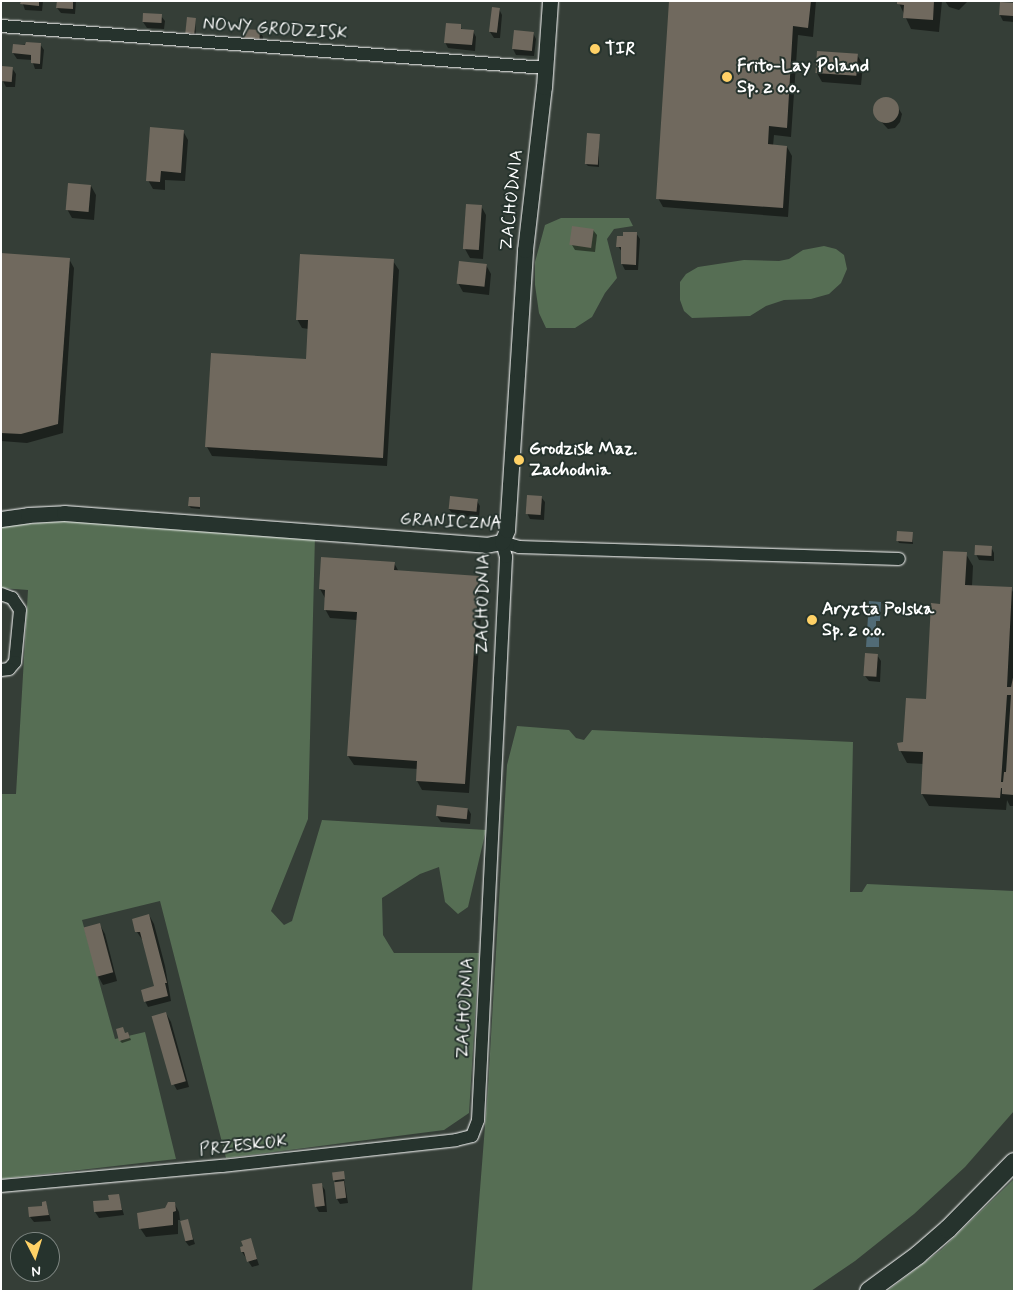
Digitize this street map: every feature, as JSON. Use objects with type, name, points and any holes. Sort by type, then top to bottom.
[{"type":"main road","points":[[869,1291],[948,1229],[1014,1162]]},
{"type":"street","name":"ZACHODNIA","points":[[478,1120],[506,557],[502,542],[507,530],[525,250],[546,68],[550,1]]},
{"type":"street","name":"NOWY GRODZISK","points":[[1,26],[546,68]]},
{"type":"street","name":"GRANICZNA","points":[[1,519],[64,513],[486,546],[502,542],[519,547],[899,559]]},
{"type":"street","points":[[1,594],[12,598],[20,610],[16,662],[9,670],[1,670]]},
{"type":"street","name":"PRZESKOK","points":[[1,1186],[222,1166],[456,1140],[472,1136],[478,1120]]},
{"type":"green space","points":[[561,218],[629,218],[633,226],[614,229],[607,239],[617,278],[605,293],[592,317],[575,328],[546,328],[539,313],[535,285],[535,262],[545,225]]},
{"type":"green space","points":[[824,246],[836,249],[844,255],[847,269],[841,283],[829,294],[811,299],[784,300],[766,306],[750,316],[692,318],[684,311],[680,300],[680,282],[686,274],[698,267],[744,260],[779,261],[789,259],[803,250]]},
{"type":"green space","points":[[64,521],[315,535],[308,819],[271,911],[284,925],[292,921],[322,820],[486,830],[468,907],[458,914],[445,902],[439,867],[420,874],[382,898],[383,935],[394,953],[479,953],[469,1113],[444,1130],[226,1158],[160,901],[82,920],[115,1039],[145,1032],[176,1159],[1,1179],[1,794],[16,794],[28,590],[1,588],[1,526]]},
{"type":"green space","points":[[517,726],[569,730],[576,738],[584,740],[592,730],[853,742],[850,892],[862,892],[867,884],[1014,891],[1014,1111],[965,1167],[914,1214],[855,1261],[811,1291],[472,1291],[488,1088],[507,765]]},
{"type":"green space","points":[[1014,1179],[1014,1291],[887,1291],[941,1250]]},
{"type":"water","points":[[869,601],[881,602],[880,621],[876,621],[876,627],[879,627],[879,647],[866,647]]},
{"type":"building","points":[[21,1],[39,1],[39,6],[20,4]]},
{"type":"building","points":[[57,1],[73,1],[73,9],[56,8]]},
{"type":"building","name":"Frito-Lay Poland Sp. z o.o.","points":[[669,1],[811,1],[808,28],[793,26],[787,128],[769,126],[768,144],[787,146],[783,208],[656,199]]},
{"type":"building","points":[[897,1],[934,1],[933,20],[903,18],[904,5],[897,4]]},
{"type":"building","points":[[1000,2],[1014,3],[1013,16],[999,15]]},
{"type":"building","points":[[492,7],[500,8],[497,33],[489,32]]},
{"type":"building","points":[[143,13],[162,14],[162,23],[143,22]]},
{"type":"building","points":[[187,17],[196,18],[194,34],[185,33]]},
{"type":"building","points":[[446,23],[461,24],[461,29],[474,30],[472,45],[444,43]]},
{"type":"building","points":[[243,29],[260,30],[260,39],[243,38]]},
{"type":"building","points":[[514,30],[534,32],[532,51],[512,49]]},
{"type":"building","points":[[26,42],[41,43],[40,64],[31,63],[31,55],[12,53],[13,44],[25,45]]},
{"type":"building","points":[[817,51],[858,54],[856,76],[815,73]]},
{"type":"building","points":[[2,66],[13,67],[12,82],[1,81]]},
{"type":"building","points":[[886,97],[895,101],[899,110],[895,119],[886,123],[877,119],[873,110],[877,101]]},
{"type":"building","points":[[150,127],[184,130],[181,173],[161,171],[160,182],[146,181]]},
{"type":"building","points":[[587,133],[600,134],[598,165],[585,164]]},
{"type":"building","points":[[68,183],[91,185],[89,212],[66,210]]},
{"type":"building","points":[[466,204],[482,205],[479,250],[463,249]]},
{"type":"building","points":[[572,226],[594,229],[591,248],[569,245]]},
{"type":"building","points":[[623,232],[637,232],[636,265],[621,264],[621,247],[616,247],[617,236],[623,236]]},
{"type":"building","points":[[1,253],[70,258],[58,424],[21,434],[1,433]]},
{"type":"building","points":[[300,254],[394,259],[383,458],[205,447],[211,353],[306,359],[308,320],[296,320]]},
{"type":"building","points":[[459,261],[487,264],[484,287],[457,284]]},
{"type":"building","points":[[527,495],[542,496],[541,515],[526,514]]},
{"type":"building","points":[[450,496],[478,499],[476,512],[449,509]]},
{"type":"building","points":[[189,497],[200,497],[200,507],[188,506]]},
{"type":"building","points":[[897,531],[913,532],[912,542],[896,541]]},
{"type":"building","points":[[975,545],[992,546],[991,556],[974,555]]},
{"type":"building","points":[[943,551],[967,552],[965,585],[1012,587],[1007,687],[1011,687],[1014,673],[1014,795],[1002,794],[1002,788],[1000,798],[921,794],[923,752],[899,751],[897,743],[903,742],[906,698],[926,699],[931,603],[940,604]],"holes":[[[1007,695],[1011,695],[1006,772],[1004,772],[1003,782],[1001,782]]]},
{"type":"building","points":[[321,557],[395,562],[394,570],[479,576],[465,784],[416,781],[417,761],[347,756],[357,612],[324,610],[325,590],[319,589]]},
{"type":"building","points":[[865,653],[878,654],[876,677],[863,676]]},
{"type":"building","points":[[437,805],[468,808],[467,819],[436,816]]},
{"type":"building","points":[[149,914],[167,983],[165,983],[168,996],[144,1002],[141,990],[154,986],[140,932],[135,932],[132,919]]},
{"type":"building","points":[[100,923],[113,972],[97,977],[84,927]]},
{"type":"building","points":[[166,1012],[186,1081],[171,1085],[152,1016]]},
{"type":"building","points":[[123,1027],[125,1033],[128,1032],[130,1038],[119,1041],[116,1029]]},
{"type":"building","points":[[344,1171],[345,1179],[333,1180],[332,1172]]},
{"type":"building","points":[[344,1181],[346,1198],[336,1199],[334,1182]]},
{"type":"building","points":[[322,1183],[325,1206],[315,1207],[312,1184]]},
{"type":"building","points":[[119,1194],[122,1210],[94,1212],[93,1201],[109,1200],[108,1195]]},
{"type":"building","points":[[46,1201],[49,1215],[29,1217],[28,1207],[42,1206],[42,1202]]},
{"type":"building","points":[[168,1202],[175,1202],[176,1211],[173,1212],[173,1225],[139,1229],[137,1213],[165,1208]]},
{"type":"building","points":[[188,1219],[193,1239],[185,1241],[180,1221]]},
{"type":"building","points":[[251,1238],[257,1259],[247,1262],[244,1252],[241,1252],[240,1247],[243,1246],[241,1241]]},
{"type":"place","name":"TIR","points":[[595,49]]},
{"type":"place","name":"Frito-Lay Poland Sp. z o.o.","points":[[727,77]]},
{"type":"place","name":"Grodzisk Maz. Zachodnia","points":[[519,460]]},
{"type":"place","name":"Aryzta Polska Sp. z o.o.","points":[[812,620]]}]
